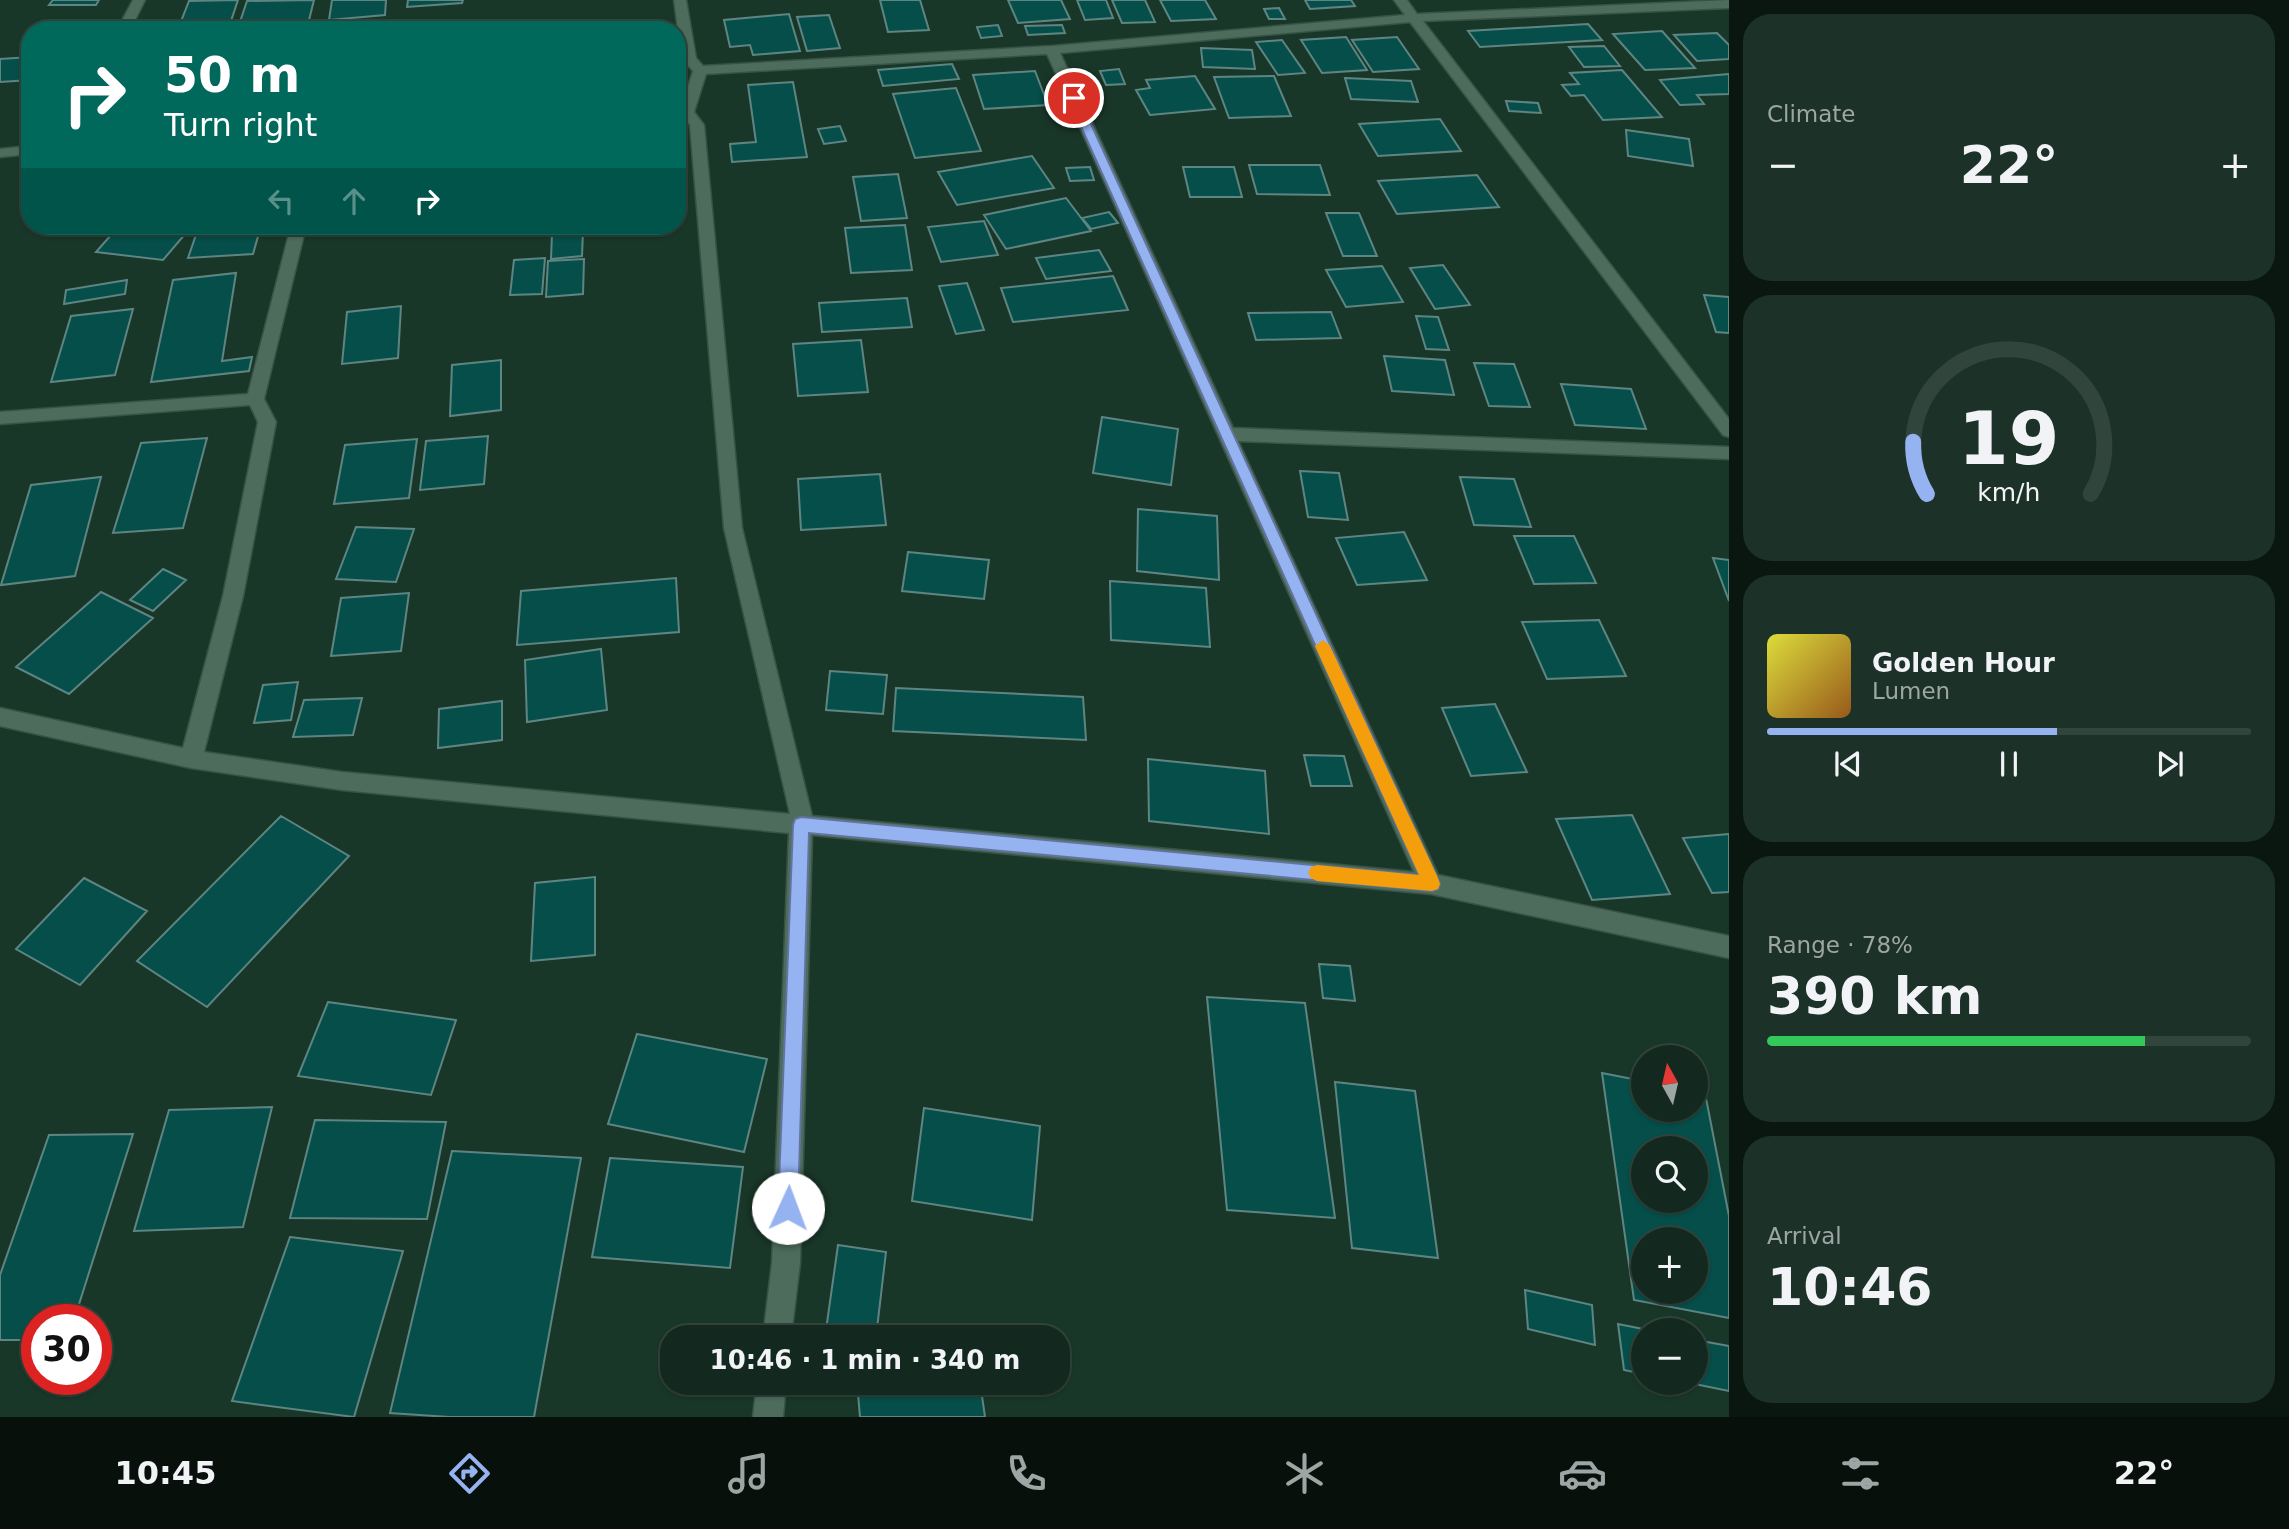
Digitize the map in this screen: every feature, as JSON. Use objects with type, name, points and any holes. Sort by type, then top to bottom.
[{"type":"street","points":[[128,21],[139,0]]},
{"type":"street","points":[[680,0],[683,21]]},
{"type":"street","points":[[1399,0],[1729,431]]},
{"type":"street","points":[[686,39],[689,59],[701,70],[1052,50],[1413,18],[1723,5]]},
{"type":"street","points":[[1052,50],[1432,884]]},
{"type":"street","points":[[686,104],[701,70]]},
{"type":"street","points":[[686,116],[697,124],[733,528],[798,801],[801,825],[786,1263],[778,1325]]},
{"type":"street","points":[[0,153],[21,151]]},
{"type":"street","points":[[191,759],[233,596],[267,422],[255,399],[297,235]]},
{"type":"street","points":[[0,418],[255,399]]},
{"type":"street","points":[[1226,434],[1729,453]]},
{"type":"street","points":[[0,717],[191,759],[342,781],[1432,884],[1729,947]]},
{"type":"street","points":[[768,1417],[771,1395]]},
{"type":"building","points":[[53,0],[99,0],[96,5],[49,5]]},
{"type":"building","points":[[238,0],[231,21],[181,21],[189,1]]},
{"type":"building","points":[[314,0],[309,20],[240,21],[247,1]]},
{"type":"building","points":[[332,0],[386,0],[385,15],[329,20]]},
{"type":"building","points":[[408,0],[463,0],[462,3],[407,7]]},
{"type":"building","points":[[880,0],[920,0],[929,30],[888,32]]},
{"type":"building","points":[[1008,0],[1061,0],[1070,19],[1018,23]]},
{"type":"building","points":[[1077,0],[1106,0],[1113,18],[1085,20]]},
{"type":"building","points":[[1112,0],[1145,0],[1155,22],[1122,23]]},
{"type":"building","points":[[1160,0],[1205,0],[1216,19],[1171,21]]},
{"type":"building","points":[[1305,0],[1351,0],[1355,6],[1310,9]]},
{"type":"building","points":[[1279,8],[1285,19],[1269,19],[1264,9]]},
{"type":"building","points":[[789,14],[800,51],[753,55],[750,45],[730,47],[724,20]]},
{"type":"building","points":[[829,15],[840,48],[807,51],[797,17]]},
{"type":"building","points":[[1588,24],[1602,40],[1480,47],[1468,31]]},
{"type":"building","points":[[998,25],[1002,36],[981,38],[977,27]]},
{"type":"building","points":[[1062,25],[1065,33],[1028,35],[1025,26]]},
{"type":"building","points":[[1662,31],[1695,68],[1645,70],[1613,34]]},
{"type":"building","points":[[1717,33],[1729,45],[1729,59],[1697,61],[1674,35]]},
{"type":"building","points":[[1346,37],[1367,70],[1322,73],[1301,40]]},
{"type":"building","points":[[1397,37],[1419,69],[1373,72],[1352,40]]},
{"type":"building","points":[[1282,40],[1305,73],[1278,75],[1256,42]]},
{"type":"building","points":[[1604,46],[1620,66],[1584,67],[1569,47]]},
{"type":"building","points":[[1201,48],[1252,50],[1255,69],[1203,67]]},
{"type":"building","points":[[21,58],[21,81],[0,82],[0,59]]},
{"type":"building","points":[[952,64],[959,79],[883,86],[878,70]]},
{"type":"building","points":[[1119,69],[1125,84],[1106,85],[1100,71]]},
{"type":"building","points":[[1622,70],[1662,117],[1603,120],[1584,95],[1571,96],[1562,85],[1579,84],[1570,73]]},
{"type":"building","points":[[1035,71],[1048,105],[984,109],[973,75]]},
{"type":"building","points":[[1729,74],[1729,94],[1697,95],[1704,104],[1680,105],[1660,80]]},
{"type":"building","points":[[1195,76],[1215,109],[1150,115],[1136,90],[1150,88],[1146,80]]},
{"type":"building","points":[[1274,76],[1291,116],[1229,118],[1214,77]]},
{"type":"building","points":[[1345,78],[1411,81],[1418,102],[1351,99]]},
{"type":"building","points":[[793,82],[807,157],[732,162],[730,144],[756,142],[748,85]]},
{"type":"building","points":[[956,88],[981,151],[915,158],[893,94]]},
{"type":"building","points":[[1506,101],[1538,103],[1541,113],[1509,111]]},
{"type":"building","points":[[1440,119],[1461,151],[1378,156],[1359,124]]},
{"type":"building","points":[[840,126],[846,141],[824,144],[818,129]]},
{"type":"building","points":[[1626,130],[1689,139],[1693,166],[1628,156]]},
{"type":"building","points":[[1032,156],[1054,188],[957,205],[938,172]]},
{"type":"building","points":[[1249,165],[1320,165],[1330,195],[1257,194]]},
{"type":"building","points":[[1090,167],[1094,180],[1070,181],[1066,168]]},
{"type":"building","points":[[1183,167],[1234,167],[1242,197],[1190,197]]},
{"type":"building","points":[[898,174],[907,218],[861,221],[853,177]]},
{"type":"building","points":[[1477,175],[1499,207],[1397,214],[1378,181]]},
{"type":"building","points":[[1066,198],[1091,231],[1006,249],[984,215]]},
{"type":"building","points":[[1109,212],[1118,223],[1091,229],[1082,218]]},
{"type":"building","points":[[1326,213],[1359,213],[1377,256],[1343,256]]},
{"type":"building","points":[[984,221],[998,255],[941,262],[928,227]]},
{"type":"building","points":[[905,225],[912,270],[851,273],[845,228]]},
{"type":"building","points":[[111,235],[184,235],[163,260],[96,252]]},
{"type":"building","points":[[196,235],[258,235],[253,254],[188,258]]},
{"type":"building","points":[[552,235],[583,235],[582,256],[551,259]]},
{"type":"building","points":[[1099,250],[1111,271],[1046,279],[1036,258]]},
{"type":"building","points":[[545,258],[542,294],[510,295],[514,260]]},
{"type":"building","points":[[584,259],[583,294],[546,297],[548,261]]},
{"type":"building","points":[[1443,265],[1470,305],[1435,309],[1410,268]]},
{"type":"building","points":[[1382,266],[1403,302],[1346,307],[1326,270]]},
{"type":"building","points":[[236,273],[222,361],[252,357],[249,371],[151,382],[173,280]]},
{"type":"building","points":[[1113,276],[1128,310],[1013,322],[1001,288]]},
{"type":"building","points":[[127,280],[125,294],[64,304],[66,290]]},
{"type":"building","points":[[967,283],[984,330],[956,334],[939,286]]},
{"type":"building","points":[[1704,295],[1729,297],[1729,333],[1716,332]]},
{"type":"building","points":[[907,298],[912,327],[822,332],[819,303]]},
{"type":"building","points":[[401,306],[398,358],[342,364],[347,312]]},
{"type":"building","points":[[133,309],[115,375],[51,382],[71,316]]},
{"type":"building","points":[[1331,312],[1341,338],[1256,340],[1248,313]]},
{"type":"building","points":[[1416,316],[1438,317],[1449,350],[1426,349]]},
{"type":"building","points":[[861,340],[868,392],[798,396],[793,344]]},
{"type":"building","points":[[1384,356],[1445,360],[1454,395],[1392,391]]},
{"type":"building","points":[[501,360],[501,410],[450,416],[452,365]]},
{"type":"building","points":[[1474,363],[1514,364],[1530,407],[1489,406]]},
{"type":"building","points":[[1561,384],[1631,389],[1646,429],[1575,425]]},
{"type":"building","points":[[1102,417],[1178,429],[1171,485],[1093,473]]},
{"type":"building","points":[[488,436],[484,484],[420,490],[426,441]]},
{"type":"building","points":[[207,438],[183,528],[113,533],[141,443]]},
{"type":"building","points":[[417,439],[409,498],[334,504],[345,445]]},
{"type":"building","points":[[1300,471],[1339,473],[1348,520],[1308,517]]},
{"type":"building","points":[[880,474],[886,525],[801,530],[798,479]]},
{"type":"building","points":[[101,477],[75,576],[1,585],[31,485]]},
{"type":"building","points":[[1460,477],[1514,479],[1531,527],[1474,525]]},
{"type":"building","points":[[1138,509],[1217,516],[1219,580],[1137,571]]},
{"type":"building","points":[[356,527],[414,529],[396,582],[336,579]]},
{"type":"building","points":[[1404,532],[1427,580],[1357,585],[1336,538]]},
{"type":"building","points":[[1514,536],[1574,536],[1596,583],[1534,584]]},
{"type":"building","points":[[908,552],[989,560],[984,599],[902,591]]},
{"type":"building","points":[[1713,558],[1729,560],[1729,601]]},
{"type":"building","points":[[163,569],[186,580],[153,611],[130,600]]},
{"type":"building","points":[[676,578],[679,632],[517,645],[521,591]]},
{"type":"building","points":[[1110,581],[1206,588],[1210,647],[1111,640]]},
{"type":"building","points":[[101,592],[153,618],[69,694],[16,667]]},
{"type":"building","points":[[409,593],[401,651],[331,656],[341,598]]},
{"type":"building","points":[[1599,620],[1626,676],[1547,679],[1522,622]]},
{"type":"building","points":[[601,649],[607,710],[527,722],[525,660]]},
{"type":"building","points":[[830,671],[887,675],[883,714],[826,710]]},
{"type":"building","points":[[298,682],[291,720],[254,723],[263,685]]},
{"type":"building","points":[[896,688],[1083,697],[1086,740],[893,731]]},
{"type":"building","points":[[362,698],[353,735],[293,737],[304,700]]},
{"type":"building","points":[[502,701],[502,740],[438,748],[439,709]]},
{"type":"building","points":[[1495,704],[1527,772],[1471,776],[1442,708]]},
{"type":"building","points":[[1304,755],[1344,756],[1352,786],[1311,786]]},
{"type":"building","points":[[1148,759],[1265,771],[1269,834],[1149,821]]},
{"type":"building","points":[[1632,815],[1670,894],[1592,900],[1556,819]]},
{"type":"building","points":[[281,816],[349,856],[207,1007],[137,961]]},
{"type":"building","points":[[1729,834],[1729,892],[1712,893],[1683,838]]},
{"type":"building","points":[[595,877],[595,955],[531,961],[535,883]]},
{"type":"building","points":[[84,878],[147,911],[80,985],[16,949]]},
{"type":"building","points":[[1319,964],[1350,966],[1355,1001],[1323,998]]},
{"type":"building","points":[[1207,997],[1305,1003],[1335,1218],[1227,1210]]},
{"type":"building","points":[[328,1002],[456,1020],[431,1095],[298,1076]]},
{"type":"building","points":[[637,1034],[767,1059],[744,1152],[608,1124]]},
{"type":"building","points":[[1602,1073],[1631,1079],[1631,1122],[1708,1122],[1708,1108],[1729,1216],[1729,1318],[1655,1304],[1708,1304],[1708,1227],[1631,1227],[1631,1279]]},
{"type":"building","points":[[1335,1082],[1415,1091],[1438,1258],[1352,1248]]},
{"type":"building","points":[[272,1107],[243,1227],[134,1231],[169,1110]]},
{"type":"building","points":[[924,1108],[1040,1126],[1032,1220],[912,1201]]},
{"type":"building","points":[[315,1120],[446,1122],[427,1219],[290,1218]]},
{"type":"building","points":[[133,1134],[79,1304],[21,1304],[21,1340],[0,1340],[0,1275],[49,1135]]},
{"type":"building","points":[[452,1151],[581,1158],[534,1417],[449,1417],[390,1413]]},
{"type":"building","points":[[610,1158],[743,1167],[730,1268],[592,1257]]},
{"type":"building","points":[[290,1237],[403,1251],[354,1417],[232,1401]]},
{"type":"building","points":[[838,1245],[886,1252],[877,1325],[827,1325]]},
{"type":"building","points":[[1525,1290],[1592,1305],[1595,1345],[1528,1329]]},
{"type":"building","points":[[1618,1324],[1631,1327],[1631,1371],[1624,1370]]},
{"type":"building","points":[[1708,1342],[1729,1346],[1729,1391],[1708,1387]]},
{"type":"building","points":[[858,1395],[982,1395],[985,1417],[860,1417]]},
{"type":"slow traffic","points":[[1317,873],[1432,884],[1323,646]]},
{"type":"route","points":[[788,1208],[801,825],[1432,884],[1074,98]]}]
